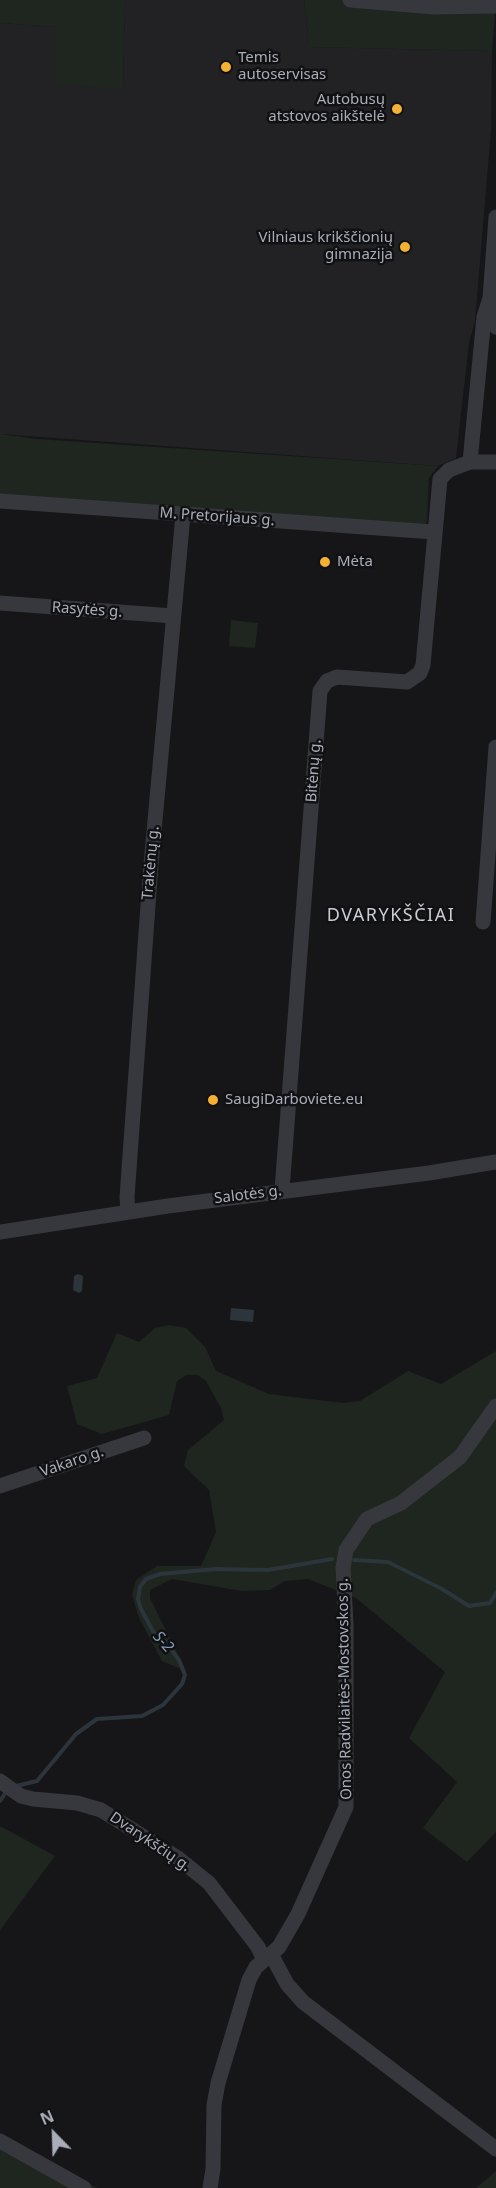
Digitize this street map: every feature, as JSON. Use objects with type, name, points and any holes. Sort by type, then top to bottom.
[{"type":"street","points":[[350,0],[435,7],[496,6]]},
{"type":"street","points":[[470,462],[484,317],[490,298],[496,217]]},
{"type":"street","points":[[490,298],[496,327]]},
{"type":"street","name":"Bitėnų g.","points":[[282,1190],[320,691],[327,681],[337,677],[407,682],[420,673],[423,665],[440,479],[449,470],[470,462],[496,462]]},
{"type":"street","name":"M. Pretorijaus g.","points":[[0,501],[434,532]]},
{"type":"street","name":"Trakėnų g.","points":[[128,1212],[127,1197],[140,999],[183,515]]},
{"type":"street","name":"Rasytės g.","points":[[0,603],[173,616]]},
{"type":"street","points":[[483,922],[496,747]]},
{"type":"street","name":"Salotės g.","points":[[0,1232],[282,1190],[440,1172],[496,1162]]},
{"type":"street","name":"Onos Radvilaitės-Mostovskos g.","points":[[210,2188],[213,2169],[214,2106],[218,2083],[249,1980],[268,1958],[298,1914],[346,1807],[346,1624],[343,1568],[346,1550],[367,1519],[401,1503],[460,1457],[496,1406]]},
{"type":"street","name":"Vakaro g.","points":[[0,1486],[144,1438]]},
{"type":"street","name":"Dvarykščių g.","points":[[0,1781],[21,1796],[78,1803],[100,1810],[178,1858],[209,1883],[303,2002],[496,2149]]},
{"type":"street","points":[[0,2141],[84,2188]]},
{"type":"shaded area","points":[[0,0],[125,0],[123,90],[55,84],[56,27],[0,23]]},
{"type":"shaded area","points":[[125,0],[304,0],[309,47],[492,51],[491,130],[475,321],[469,343],[456,458],[438,466],[0,434],[0,23],[56,27],[123,89]]},
{"type":"shaded area","points":[[304,0],[496,0],[492,51],[309,47]]},
{"type":"shaded area","points":[[0,434],[37,439],[438,466],[429,478],[425,525],[0,495]]},
{"type":"shaded area","points":[[231,620],[258,623],[255,648],[229,646]]},
{"type":"shaded area","points":[[78,1274],[83,1276],[82,1291],[79,1293],[73,1290],[74,1276]]},
{"type":"shaded area","points":[[231,1308],[254,1310],[253,1322],[230,1320]]},
{"type":"shaded area","points":[[169,1325],[186,1328],[205,1347],[216,1371],[269,1394],[343,1403],[360,1401],[408,1371],[441,1384],[496,1351],[496,1832],[467,1862],[423,1828],[457,1782],[409,1738],[445,1672],[356,1598],[308,1579],[285,1581],[270,1590],[241,1591],[172,1579],[150,1590],[150,1598],[186,1671],[162,1661],[139,1618],[132,1595],[136,1580],[157,1566],[201,1566],[216,1532],[209,1490],[184,1466],[188,1450],[224,1420],[221,1408],[206,1381],[198,1375],[186,1375],[177,1381],[169,1415],[102,1434],[77,1424],[67,1386],[97,1378],[117,1333],[139,1342],[155,1328]]},
{"type":"shaded area","points":[[0,1826],[55,1856],[0,1930]]},
{"type":"shaded area","points":[[0,2134],[97,2188],[0,2188]]},
{"type":"shaded area","points":[[496,2171],[496,2188],[476,2188]]},
{"type":"waterway","name":"S-2","points":[[16,1786],[37,1781],[76,1734],[97,1719],[142,1716],[163,1705],[182,1684],[185,1675],[179,1660],[165,1641],[154,1633],[141,1609],[138,1599],[140,1587],[146,1579],[160,1574],[216,1569],[268,1570],[332,1559]]},
{"type":"waterway","name":"S-2","points":[[354,1560],[388,1562],[442,1589],[469,1606],[490,1603],[496,1593]]},
{"type":"waterway","name":"S-2","points":[[0,1801],[6,1792]]},
{"type":"place","name":"Temis autoservisas","points":[[226,67]]},
{"type":"place","name":"Autobusų atstovos aikštelė","points":[[397,109]]},
{"type":"place","name":"Vilniaus krikščionių gimnazija","points":[[405,247]]},
{"type":"place","name":"Mėta","points":[[325,562]]},
{"type":"place","name":"SaugiDarboviete.eu","points":[[213,1100]]},
{"type":"district","name":"DVARYKŠČIAI","points":[[391,916]]}]
